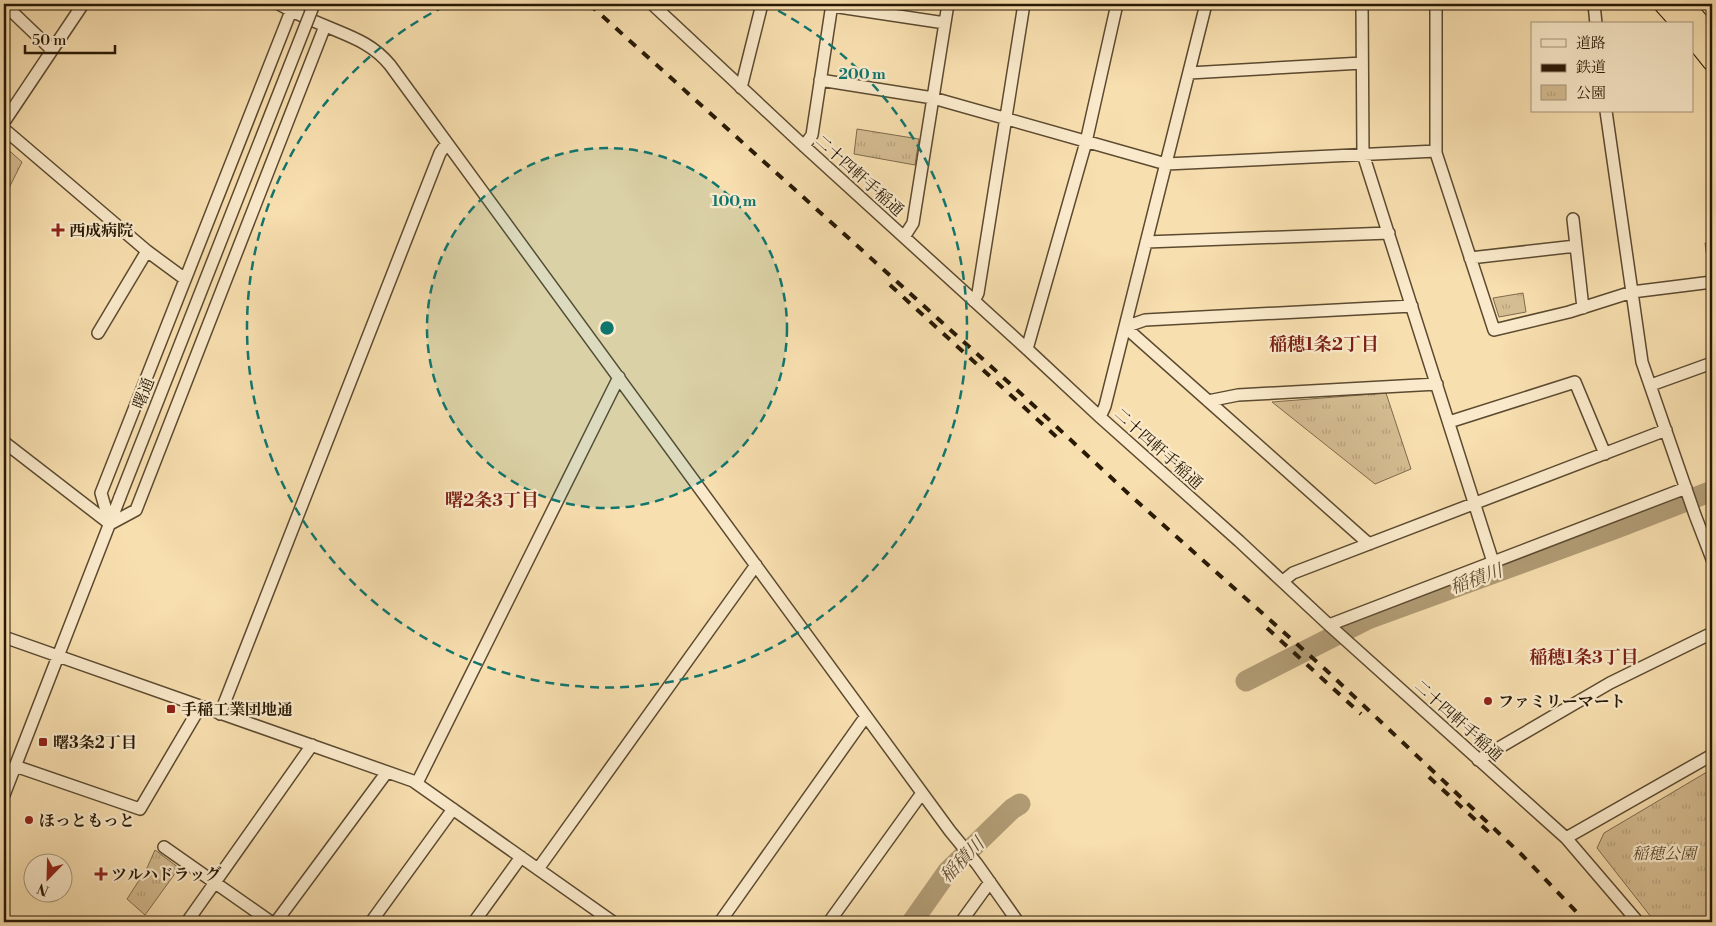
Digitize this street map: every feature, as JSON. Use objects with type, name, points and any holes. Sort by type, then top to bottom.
[{"type":"highway","points":[[1663,4],[1679,22]]},
{"type":"highway","points":[[1684,4],[1712,36]]},
{"type":"highway","points":[[1694,40],[1712,62]]},
{"type":"street","points":[[4,4],[52,50]]},
{"type":"street","points":[[4,122],[83,4]]},
{"type":"street","points":[[278,4],[361,40],[381,54],[950,832],[978,864],[1018,922]]},
{"type":"street","name":"曙通","points":[[4,794],[314,4]]},
{"type":"street","name":"二十四軒手稲通","points":[[652,4],[1100,417],[1566,838],[1638,922]]},
{"type":"street","points":[[741,88],[762,4]]},
{"type":"street","points":[[904,237],[913,223],[948,4]]},
{"type":"street","points":[[974,301],[978,293],[1024,4]]},
{"type":"street","points":[[1028,349],[1086,142],[1117,4]]},
{"type":"street","points":[[1100,417],[1105,406],[1206,4]]},
{"type":"street","points":[[1362,4],[1363,154],[1494,562]]},
{"type":"street","points":[[1436,4],[1436,151],[1494,330],[1583,308],[1632,292],[1712,282]]},
{"type":"street","points":[[1594,4],[1596,22]]},
{"type":"street","points":[[804,146],[812,135],[832,5],[944,23]]},
{"type":"street","points":[[110,524],[101,493],[291,10]]},
{"type":"street","points":[[110,524],[136,510],[325,26]]},
{"type":"street","points":[[1189,74],[1362,63]]},
{"type":"street","points":[[820,80],[933,98],[1166,164],[1436,151]]},
{"type":"street","points":[[1606,112],[1642,362],[1712,559]]},
{"type":"street","points":[[4,129],[147,250],[185,279]]},
{"type":"street","points":[[220,714],[440,153],[447,143]]},
{"type":"street","points":[[1573,219],[1583,308]]},
{"type":"street","points":[[1146,242],[1389,233]]},
{"type":"street","points":[[1470,258],[1576,246]]},
{"type":"street","points":[[98,333],[147,250]]},
{"type":"street","points":[[1125,327],[1146,320],[1412,306]]},
{"type":"street","points":[[1125,327],[1369,544]]},
{"type":"street","points":[[1650,385],[1712,363]]},
{"type":"street","points":[[417,784],[619,377]]},
{"type":"street","points":[[1449,422],[1575,382],[1605,454]]},
{"type":"street","points":[[1208,401],[1238,395],[1437,384]]},
{"type":"street","points":[[1283,581],[1293,573],[1666,430]]},
{"type":"street","points":[[4,442],[110,524]]},
{"type":"street","points":[[1332,628],[1494,562],[1687,490]]},
{"type":"street","points":[[538,870],[756,565]]},
{"type":"street","points":[[1478,760],[1610,683],[1712,633]]},
{"type":"street","points":[[4,637],[58,658],[312,745],[417,784],[613,922]]},
{"type":"street","points":[[15,766],[140,809],[200,707]]},
{"type":"street","points":[[720,922],[866,716]]},
{"type":"street","points":[[187,922],[312,745]]},
{"type":"street","points":[[1566,838],[1712,755]]},
{"type":"street","points":[[276,922],[387,772]]},
{"type":"street","points":[[829,922],[922,793]]},
{"type":"street","points":[[371,922],[453,809]]},
{"type":"street","points":[[164,847],[270,922]]},
{"type":"street","points":[[474,922],[521,857]]},
{"type":"street","points":[[961,922],[990,882]]},
{"type":"green space","points":[[857,129],[919,139],[915,165],[854,154]]},
{"type":"green space","points":[[4,146],[22,162],[4,198]]},
{"type":"green space","points":[[1712,242],[1712,272],[1709,273],[1705,243]]},
{"type":"green space","points":[[1523,293],[1526,312],[1499,317],[1493,298]]},
{"type":"green space","points":[[1386,393],[1411,469],[1375,484],[1272,402]]},
{"type":"green space","name":"稲穂公園","points":[[1712,769],[1712,922],[1655,922],[1597,848],[1604,833]]},
{"type":"green space","points":[[155,850],[179,868],[145,915],[127,899],[147,868]]},
{"type":"waterway","name":"稲積川","points":[[1246,681],[1368,619],[1617,528],[1712,491]]},
{"type":"waterway","name":"稲積川","points":[[912,922],[948,871],[1012,809],[1020,804]]},
{"type":"railway","points":[[589,4],[1016,389],[1132,497],[1326,670],[1522,855],[1586,922]]},
{"type":"railway","points":[[890,285],[1061,441]]},
{"type":"railway","points":[[1267,628],[1361,714]]},
{"type":"railway","points":[[1429,777],[1493,836]]},
{"type":"place","name":"西成病院","points":[[58,230]]},
{"type":"place","name":"ファミリーマート","points":[[1488,701]]},
{"type":"place","name":"手稲工業団地通","points":[[171,709]]},
{"type":"place","name":"曙3条2丁目","points":[[43,742]]},
{"type":"place","name":"ほっともっと","points":[[29,820]]},
{"type":"place","name":"ツルハドラッグ","points":[[101,874]]},
{"type":"district","name":"稲穂1条2丁目","points":[[1324,344]]},
{"type":"district","name":"曙2条3丁目","points":[[492,500]]},
{"type":"district","name":"稲穂1条3丁目","points":[[1584,657]]}]
